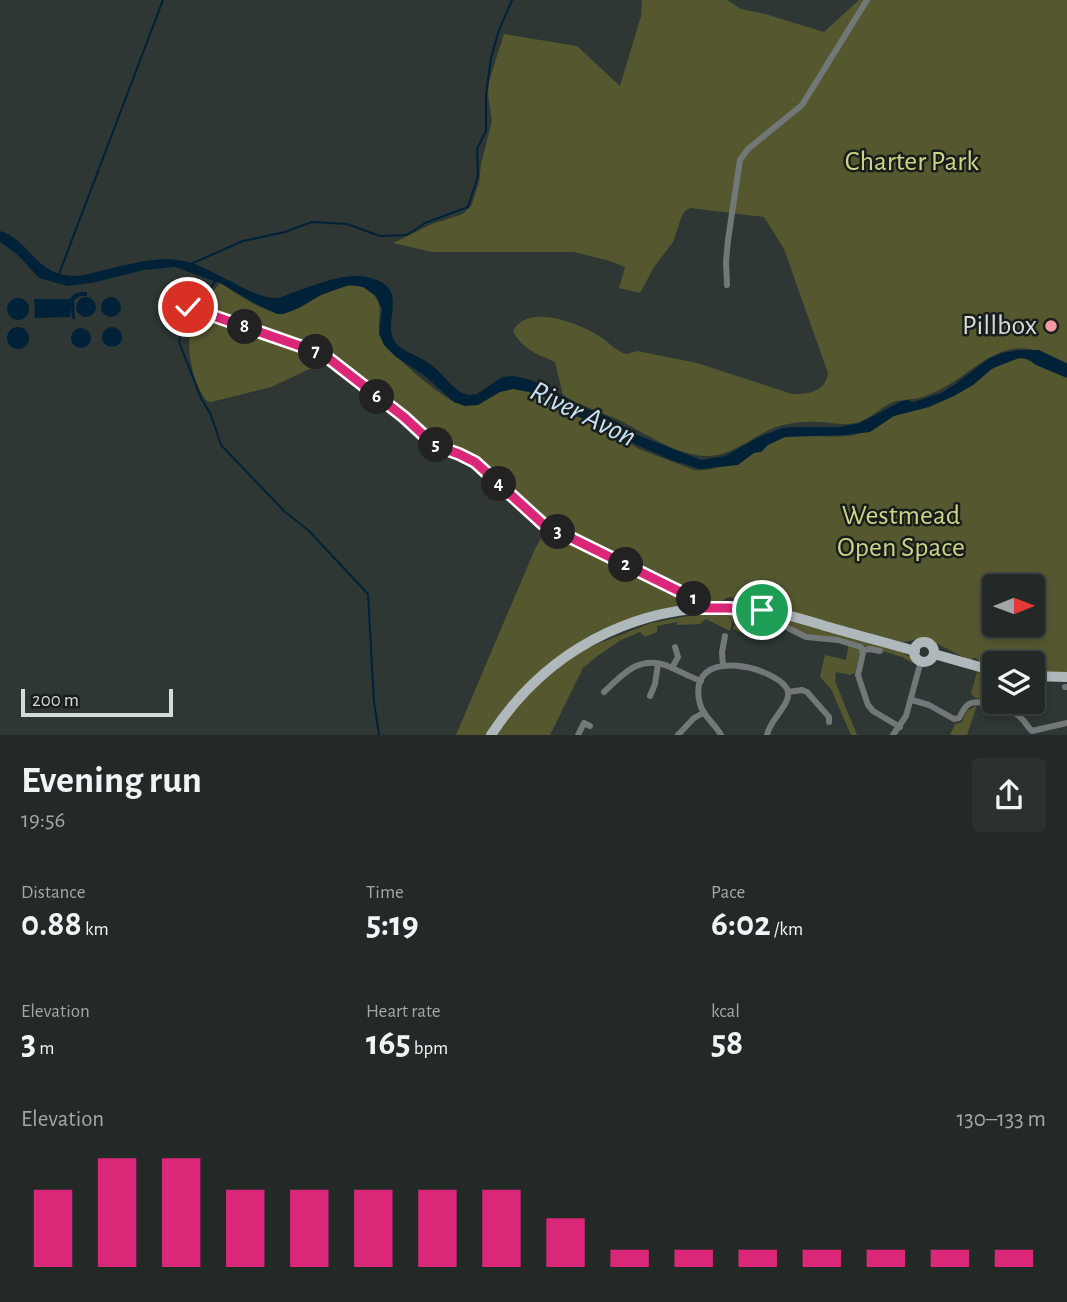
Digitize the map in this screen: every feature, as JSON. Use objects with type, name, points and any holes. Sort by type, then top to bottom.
[{"type":"main road","points":[[491,735],[517,699],[546,671],[607,632],[649,617],[696,608],[762,610],[915,651]]},
{"type":"main road","points":[[926,642],[932,645],[934,654],[928,661],[922,661],[916,657],[915,651],[920,643],[926,642]]},
{"type":"main road","points":[[934,654],[982,668]]},
{"type":"main road","points":[[1045,679],[1066,684]]},
{"type":"street","points":[[727,285],[728,240],[733,197],[742,156],[802,105],[867,0]]},
{"type":"street","points":[[192,308],[323,354],[437,446],[475,462],[543,524],[695,599],[696,608]]},
{"type":"street","points":[[764,631],[765,624],[773,624],[784,626],[806,637],[838,640],[863,650],[880,651]]},
{"type":"street","points":[[723,665],[725,636]]},
{"type":"street","points":[[672,668],[678,657],[675,647]]},
{"type":"street","points":[[863,650],[858,675],[868,705],[873,711],[900,727]]},
{"type":"street","points":[[893,735],[906,716],[922,661]]},
{"type":"street","points":[[609,690],[635,666],[646,663],[672,668],[701,681]]},
{"type":"street","points":[[653,694],[658,664]]},
{"type":"street","points":[[721,735],[703,713],[699,689],[701,681],[709,671],[723,665],[743,666],[770,676],[782,683],[788,692],[786,702],[770,725],[767,735]]},
{"type":"street","points":[[788,692],[807,692],[830,719]]},
{"type":"street","points":[[912,700],[929,705],[956,720],[969,704],[986,703],[1017,715],[1033,732],[1067,723]]},
{"type":"street","points":[[678,735],[703,713]]},
{"type":"street","points":[[578,735],[586,723]]},
{"type":"green space","name":"Charter Park","points":[[642,0],[727,0],[741,9],[824,32],[859,0],[1067,0],[1067,363],[1030,349],[1009,350],[998,353],[934,392],[919,398],[896,401],[859,422],[805,422],[784,425],[725,453],[705,456],[680,451],[563,395],[555,362],[531,350],[513,331],[520,323],[541,317],[567,321],[599,336],[623,353],[637,351],[697,363],[792,394],[815,391],[827,379],[828,373],[784,249],[764,217],[690,208],[685,211],[673,242],[654,267],[640,293],[619,288],[625,267],[574,252],[432,252],[393,243],[432,224],[463,214],[471,206],[479,183],[492,121],[489,81],[504,34],[577,46],[620,86],[641,16]]},
{"type":"green space","name":"Westmead Open Space","points":[[220,283],[258,306],[286,313],[335,289],[361,286],[378,302],[379,330],[393,353],[438,392],[456,403],[520,384],[537,389],[563,408],[598,421],[639,449],[694,470],[725,465],[783,437],[844,436],[860,433],[900,411],[1013,359],[1023,358],[1067,377],[1067,674],[1045,673],[1045,651],[982,651],[982,664],[977,659],[969,660],[920,638],[903,642],[772,607],[737,603],[732,597],[721,602],[702,602],[699,597],[544,522],[473,456],[437,440],[333,358],[271,387],[207,401],[193,371],[189,347],[191,324]]},
{"type":"green space","points":[[548,534],[585,551],[588,548],[688,597],[691,605],[574,648],[487,735],[456,735],[535,549],[543,535]]},
{"type":"green space","points":[[709,612],[735,613],[730,631],[706,619],[700,624],[677,625],[677,622],[657,626],[657,632],[645,637],[640,632],[621,640],[583,668],[550,735],[494,735],[535,686],[582,650],[651,623]]},
{"type":"green space","points":[[738,612],[801,622],[842,634],[902,652],[913,659],[915,664],[902,657],[862,645],[855,673],[850,675],[836,672],[835,681],[857,735],[851,735],[831,689],[820,677],[825,655],[846,660],[849,642],[809,635],[768,621],[758,640],[733,629]]},
{"type":"green space","points":[[977,672],[982,673],[982,699],[975,698],[971,693]]},
{"type":"green space","points":[[977,705],[967,735],[950,735],[955,724],[962,722],[967,711]]},
{"type":"water","name":"River Avon","points":[[0,231],[17,240],[45,267],[69,276],[173,259],[195,264],[256,294],[276,298],[337,278],[369,277],[387,286],[391,292],[391,331],[395,342],[432,365],[462,393],[477,394],[502,377],[524,378],[608,417],[640,436],[701,460],[725,456],[782,428],[840,427],[860,423],[900,402],[914,402],[941,393],[988,359],[1002,353],[1039,350],[1067,364],[1067,378],[1028,359],[1019,358],[993,368],[973,385],[954,396],[929,407],[894,416],[870,432],[785,437],[768,445],[761,452],[754,453],[738,465],[700,469],[635,444],[534,393],[513,389],[500,392],[478,405],[465,406],[454,402],[384,345],[379,334],[382,309],[376,296],[363,287],[349,285],[321,295],[299,308],[277,314],[222,284],[175,267],[144,270],[68,286],[39,278],[17,254],[0,242]]},
{"type":"water","points":[[80,292],[87,292],[87,296],[74,300],[75,319],[72,319],[71,308],[70,317],[35,318],[34,299],[70,299]]},
{"type":"water","points":[[86,297],[93,300],[96,307],[93,314],[86,317],[79,314],[76,307],[79,300]]},
{"type":"water","points":[[111,297],[118,300],[121,307],[118,314],[111,317],[104,314],[101,307],[104,300]]},
{"type":"water","points":[[14,298],[22,298],[29,305],[29,313],[22,320],[14,320],[7,313],[7,305]]},
{"type":"water","points":[[14,327],[22,327],[29,334],[29,342],[22,349],[14,349],[7,342],[7,334]]},
{"type":"water","points":[[112,327],[119,330],[122,337],[119,344],[112,347],[105,344],[102,337],[105,330]]},
{"type":"water","points":[[81,328],[88,331],[91,338],[88,345],[81,348],[74,345],[71,338],[74,331]]},
{"type":"waterway","points":[[59,274],[163,0]]},
{"type":"waterway","points":[[193,263],[243,241],[285,232],[312,222],[347,224],[380,236],[407,235],[425,223],[468,207],[478,176],[477,149],[486,131],[486,95],[491,58],[512,0]]},
{"type":"waterway","points":[[194,307],[215,282]]},
{"type":"waterway","points":[[190,311],[179,342],[221,445],[285,512],[308,530],[368,594],[374,702],[379,735]]},
{"type":"place","name":"Pillbox","points":[[1051,326]]},
{"type":"route","points":[[188,307],[323,354],[437,446],[475,462],[543,524],[695,599],[696,608],[762,610]]}]
